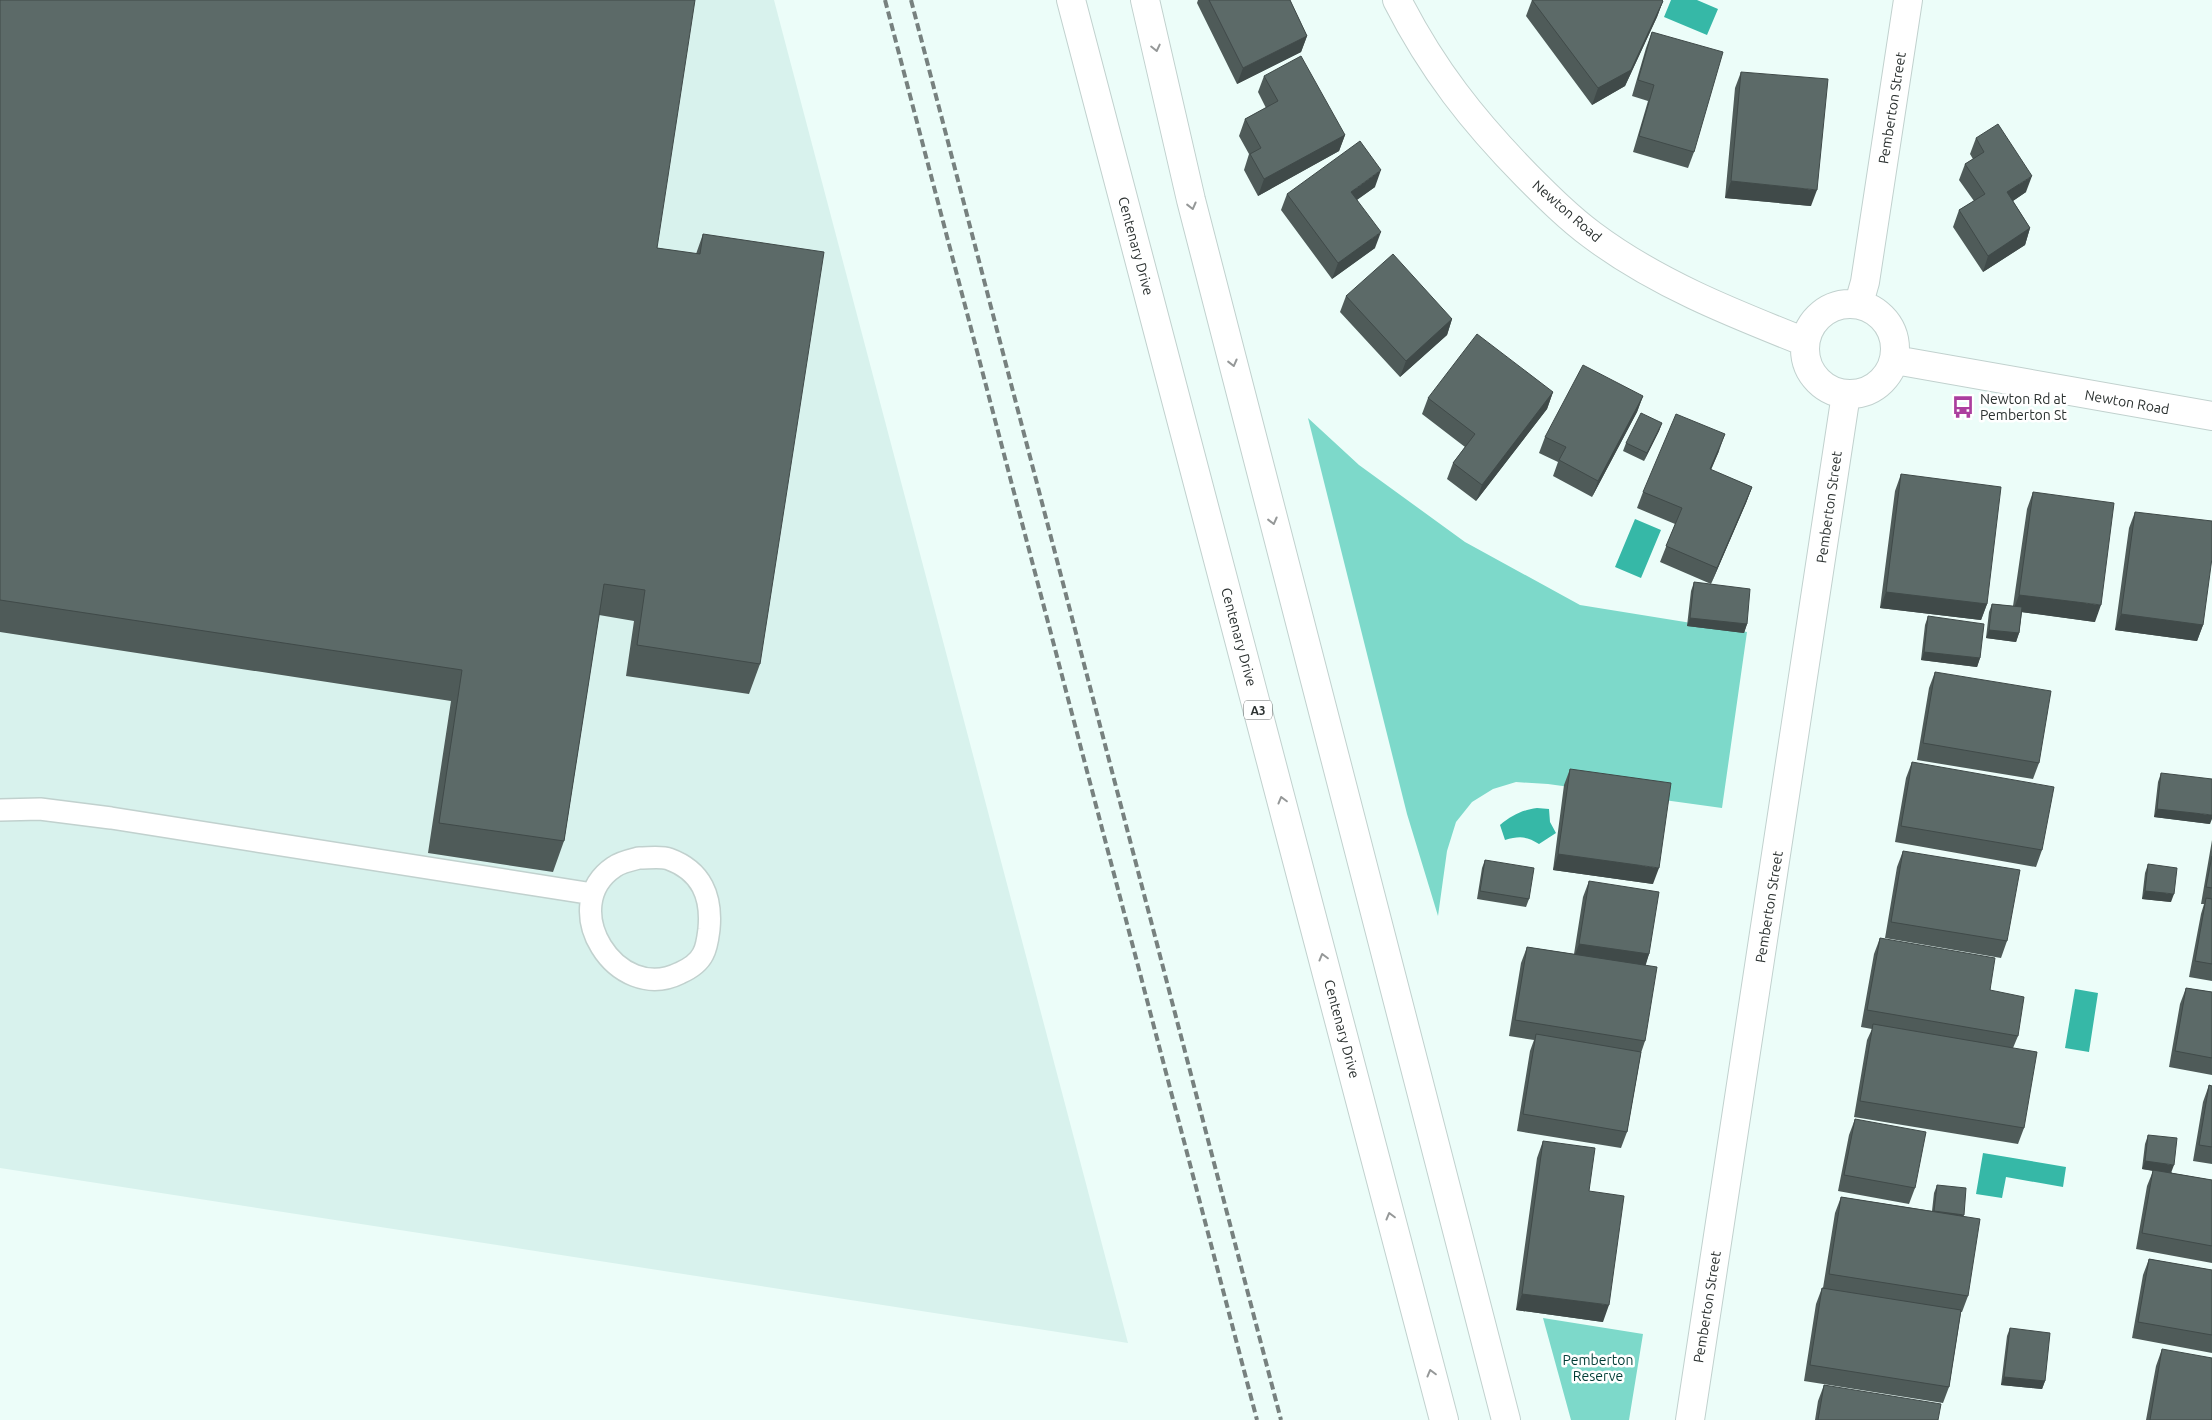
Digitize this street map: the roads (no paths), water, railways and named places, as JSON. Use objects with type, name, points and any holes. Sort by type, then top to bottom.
[{"type":"main road","name":"Centenary Drive","points":[[1071,0],[1444,1420]]},
{"type":"main road","points":[[1145,0],[1191,200],[1506,1420]]},
{"type":"main road","name":"Newton Road","points":[[1397,0],[1413,30],[1452,91],[1487,136],[1546,195],[1592,235],[1642,267],[1694,296],[1806,342]]},
{"type":"main road","name":"Pemberton Street","points":[[1859,303],[1865,282],[1908,0]]},
{"type":"main road","points":[[1859,303],[1872,309],[1884,318],[1892,330],[1896,345],[1895,360],[1890,372],[1876,386],[1859,393],[1846,394],[1832,390],[1815,376],[1806,356],[1806,342],[1810,328],[1818,317],[1829,309],[1843,304],[1859,303]]},
{"type":"main road","name":"Newton Road","points":[[1895,360],[2212,416]]},
{"type":"main road","name":"Pemberton Street","points":[[1690,1420],[1846,394]]},
{"type":"lane","points":[[0,810],[40,809],[111,818],[593,894]]},
{"type":"lane","points":[[639,858],[659,858],[669,859],[683,867],[696,878],[708,896],[709,931],[705,949],[700,960],[689,969],[662,979],[640,977],[615,966],[597,941],[590,909],[593,894],[606,874],[619,864],[639,858]]},
{"type":"railway","points":[[885,0],[1257,1420]]},
{"type":"railway","points":[[911,0],[1281,1420]]},
{"type":"place","name":"Newton Rd at Pemberton St","points":[[1963,407]]},
{"type":"park label","name":"Pemberton Reserve","points":[[1598,1368]]}]
